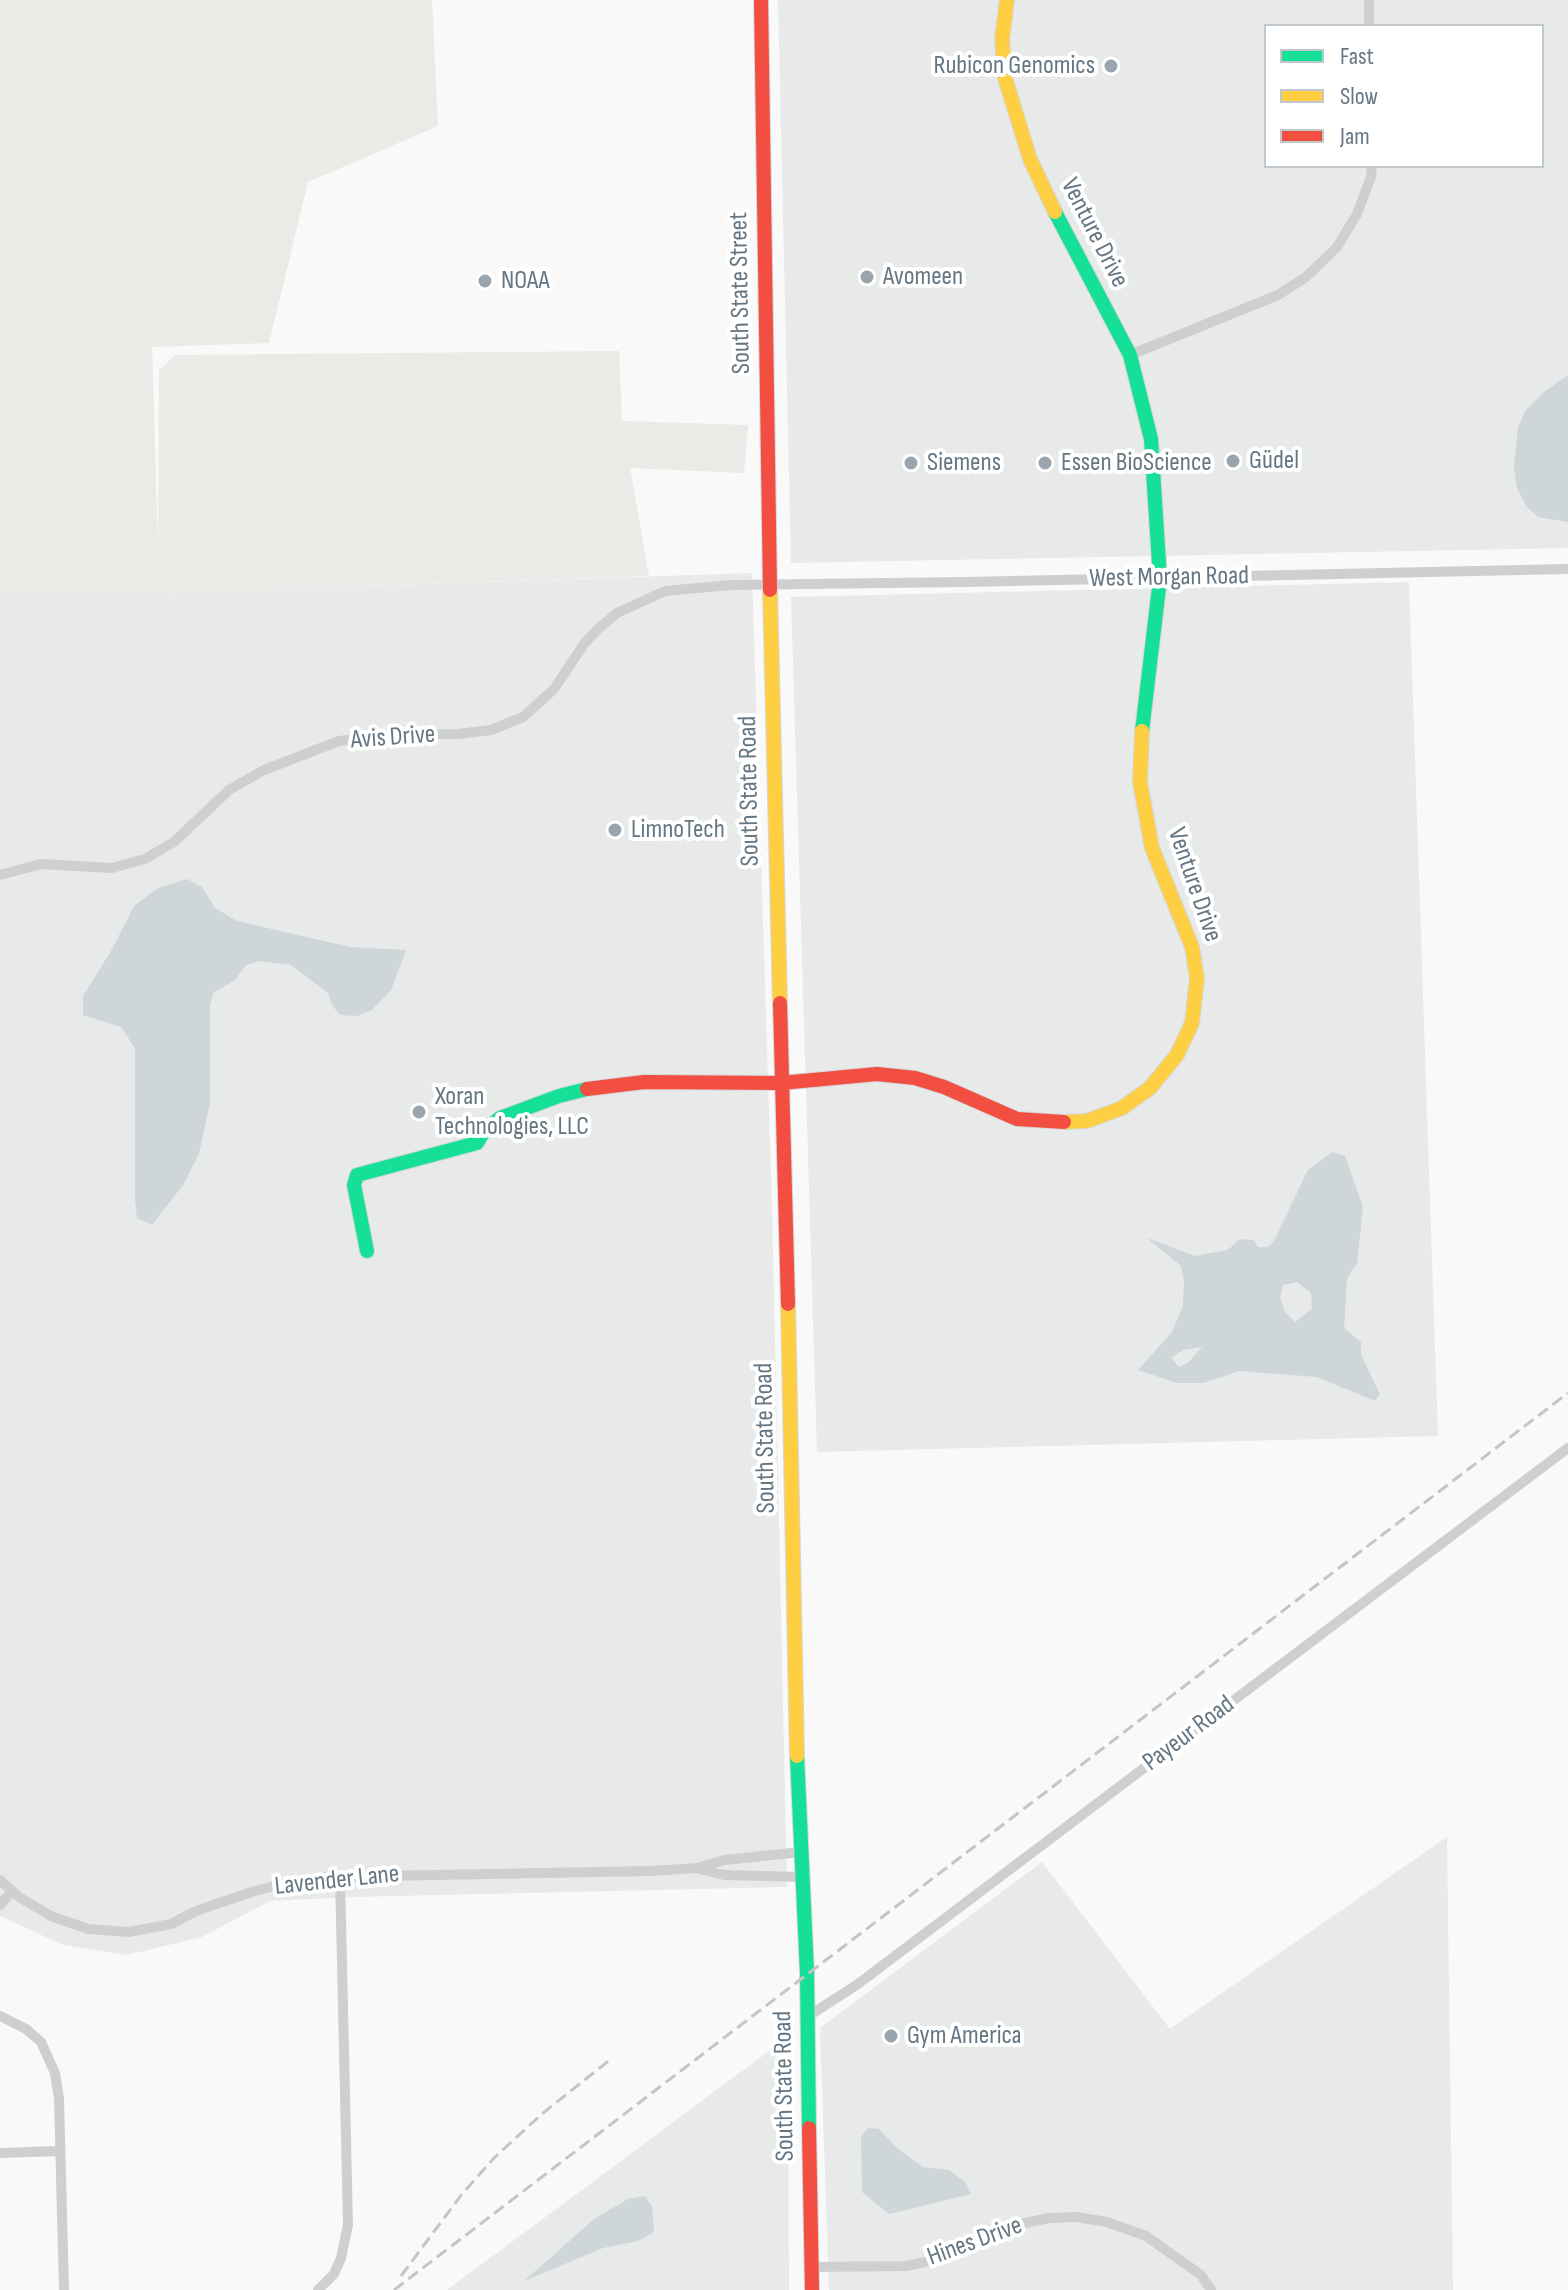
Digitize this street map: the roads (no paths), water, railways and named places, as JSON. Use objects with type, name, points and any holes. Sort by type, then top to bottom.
[{"type":"main road","name":"South State Street","points":[[761,0],[770,585]]},
{"type":"main road","name":"Venture Drive","points":[[367,1251],[354,1185],[357,1175],[477,1143],[484,1131],[500,1118],[559,1096],[597,1087],[689,1081],[781,1083],[877,1074],[915,1078],[944,1087],[1017,1119],[1049,1123],[1087,1121],[1122,1108],[1150,1088],[1177,1055],[1192,1023],[1197,978],[1192,947],[1152,848],[1140,782],[1140,750],[1160,579],[1151,439],[1130,355],[1030,159],[1015,117],[1002,39],[1007,0]]},
{"type":"main road","name":"South State Road","points":[[770,585],[812,2290]]},
{"type":"street","points":[[1369,0],[1369,24]]},
{"type":"street","points":[[1130,355],[1278,295],[1306,277],[1337,247],[1357,214],[1372,168]]},
{"type":"street","name":"West Morgan Road","points":[[770,585],[1568,569]]},
{"type":"street","name":"Avis Drive","points":[[0,875],[41,864],[112,868],[145,859],[174,842],[229,790],[264,770],[339,741],[390,735],[458,734],[491,730],[513,722],[539,705],[554,689],[584,644],[617,613],[665,591],[702,586],[770,585]]},
{"type":"street","name":"Payeur Road","points":[[807,2017],[858,1984],[1568,1448]]},
{"type":"street","name":"Lavender Lane","points":[[0,1880],[51,1916],[88,1929],[129,1932],[171,1924],[220,1902],[289,1882],[340,1876],[697,1868],[724,1860],[801,1852]]},
{"type":"street","name":"Lavender Lane","points":[[697,1868],[724,1875],[802,1877]]},
{"type":"street","points":[[318,2290],[334,2274],[348,2225],[340,1876]]},
{"type":"street","points":[[0,1905],[12,1891]]},
{"type":"street","points":[[0,2016],[26,2029],[41,2042],[50,2058],[59,2099],[64,2290]]},
{"type":"street","points":[[0,2153],[59,2151]]},
{"type":"street","name":"Hines Drive","points":[[812,2267],[915,2264],[944,2257],[1016,2225],[1049,2218],[1076,2217],[1116,2224],[1146,2236],[1201,2275],[1211,2290]]},
{"type":"railway","points":[[394,2290],[1568,1393]]},
{"type":"railway","points":[[401,2276],[462,2194],[495,2157],[543,2113],[611,2059]]},
{"type":"place","name":"Rubicon Genomics","points":[[1111,66]]},
{"type":"place","name":"Avomeen","points":[[867,277]]},
{"type":"place","name":"NOAA","points":[[485,281]]},
{"type":"place","name":"Güdel","points":[[1233,461]]},
{"type":"place","name":"Siemens","points":[[911,463]]},
{"type":"place","name":"Essen BioScience","points":[[1045,463]]},
{"type":"place","name":"LimnoTech","points":[[615,830]]},
{"type":"place","name":"Xoran Technologies, LLC","points":[[419,1112]]},
{"type":"place","name":"Gym America","points":[[891,2036]]}]
